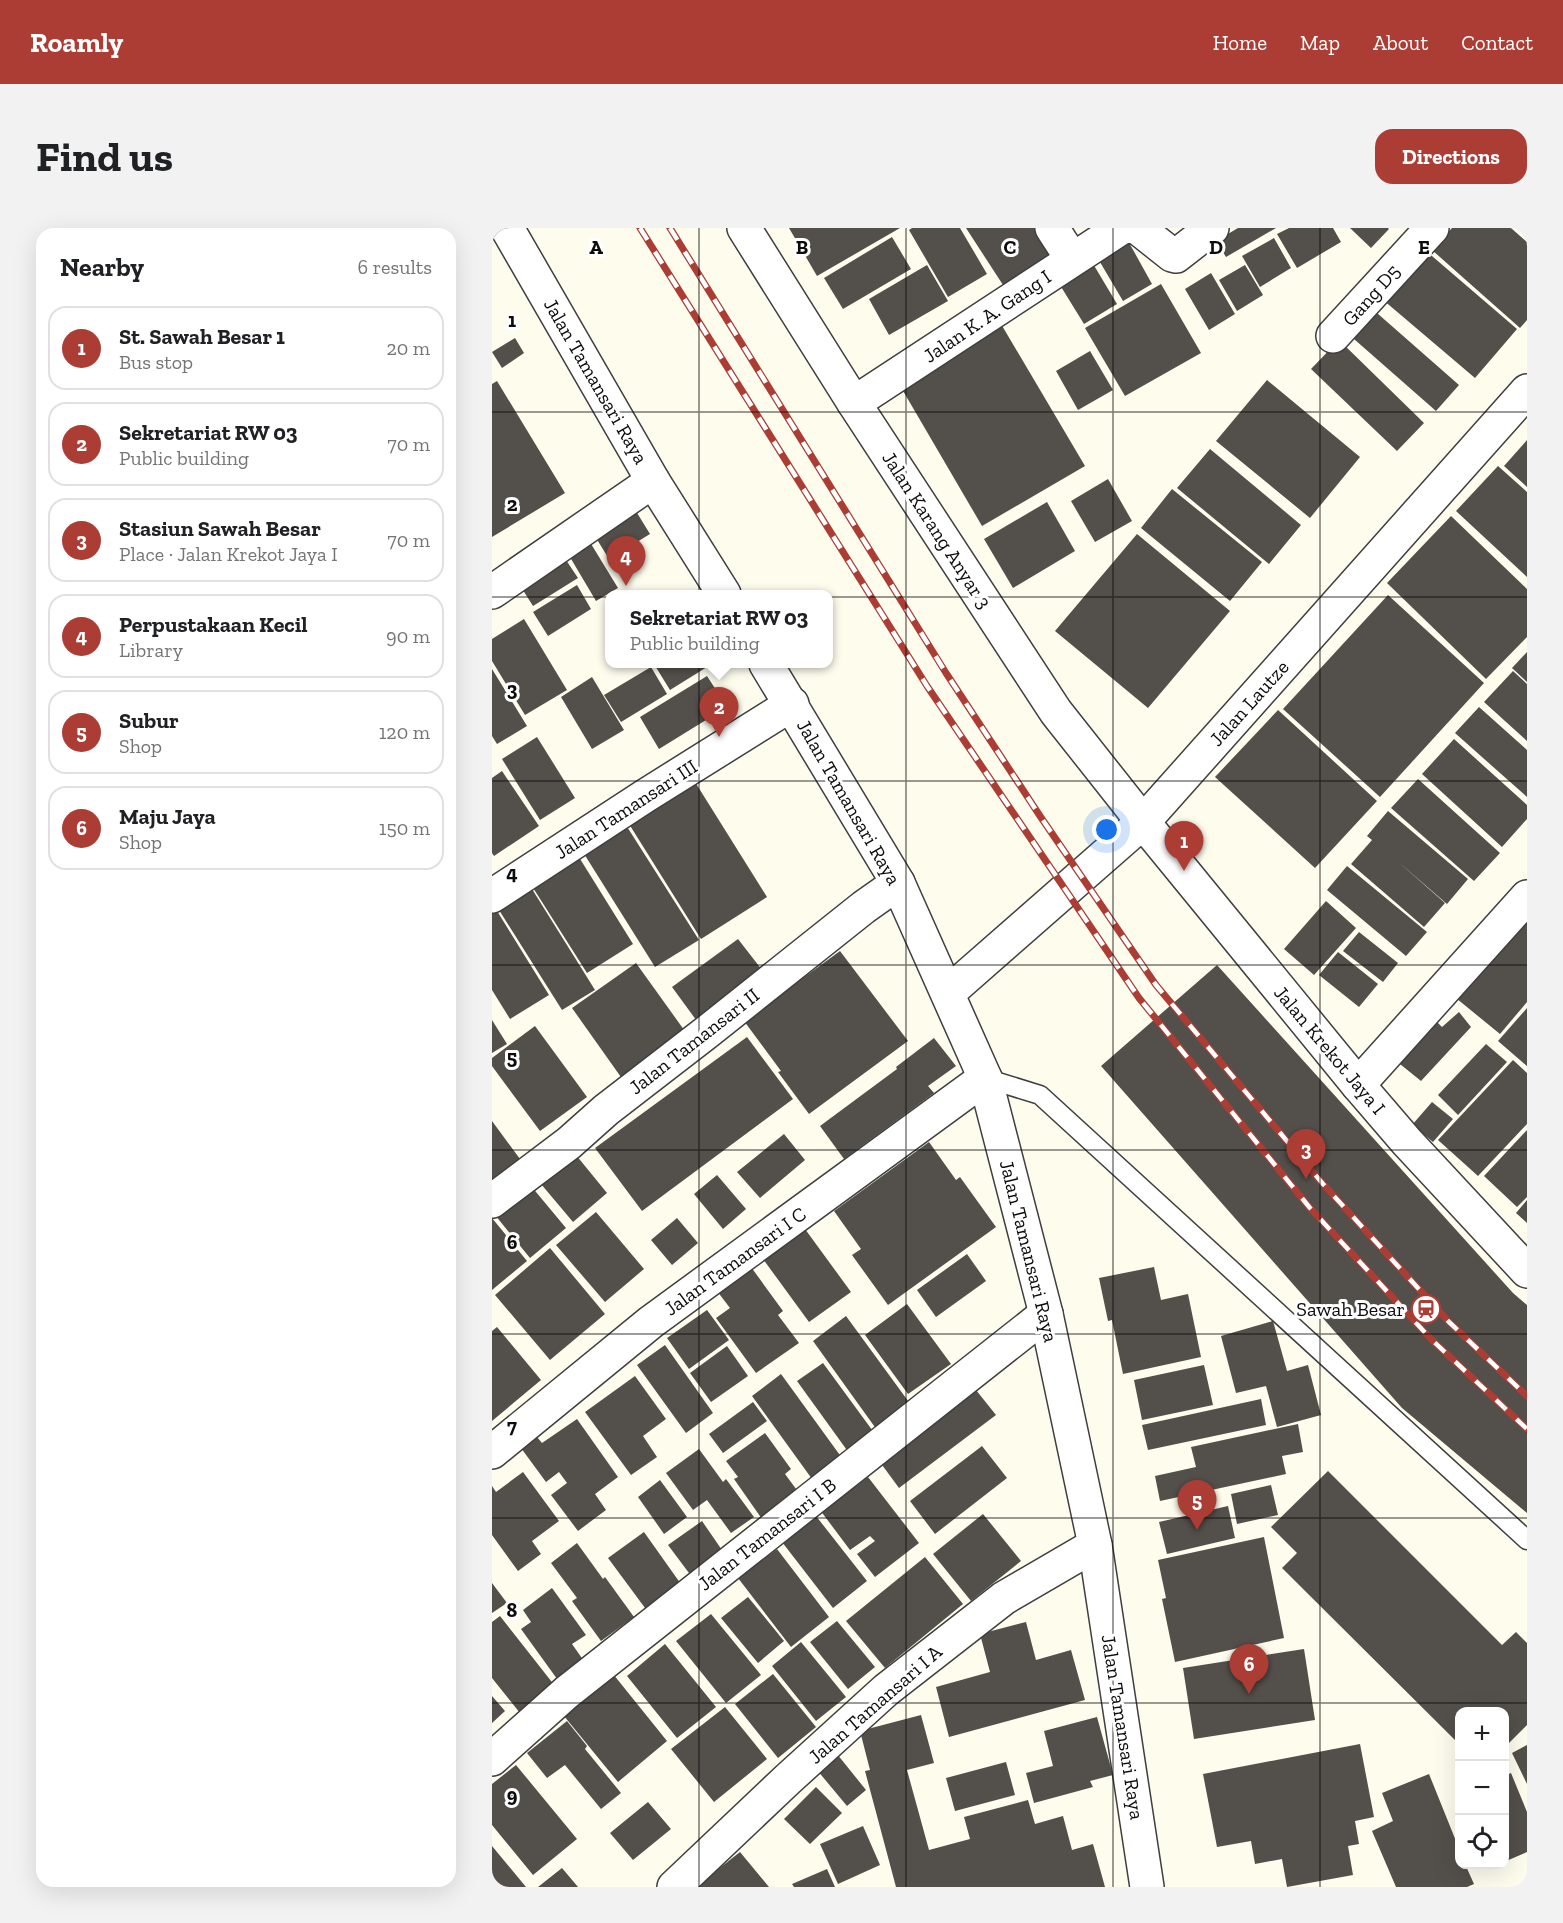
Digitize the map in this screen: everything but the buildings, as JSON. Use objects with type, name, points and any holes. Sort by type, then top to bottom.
[{"type":"street","name":"Jalan Tamansari Raya","points":[[507,228],[653,481],[721,590]]},
{"type":"street","name":"Jalan Karang Anyar 3","points":[[744,228],[854,403],[1056,712],[1143,822]]},
{"type":"street","points":[[1052,228],[1072,259]]},
{"type":"street","name":"Jalan K. A. Gang I","points":[[854,403],[1120,228]]},
{"type":"street","points":[[1138,228],[1172,255],[1180,254],[1212,228]]},
{"type":"street","name":"Gang D5","points":[[1333,336],[1432,228]]},
{"type":"street","name":"Jalan Lautze","points":[[948,993],[1143,822],[1527,391]]},
{"type":"street","points":[[492,592],[653,481]]},
{"type":"street","name":"Jalan Tamansari Raya","points":[[769,668],[898,884],[985,1078],[1046,1314],[1095,1545],[1147,1887]]},
{"type":"street","name":"Jalan Tamansari III","points":[[492,896],[792,704]]},
{"type":"street","name":"Jalan Krekot Jaya I","points":[[1143,822],[1358,1085],[1407,1142],[1527,1271]]},
{"type":"street","name":"Jalan Tamansari II","points":[[492,1201],[569,1143],[606,1110],[864,907],[898,884]]},
{"type":"street","points":[[1358,1085],[1525,904]]},
{"type":"street","name":"Jalan Tamansari I C","points":[[492,1452],[651,1322],[985,1078]]},
{"type":"street","name":"Jalan Tamansari I B","points":[[492,1759],[577,1685],[1046,1314]]},
{"type":"street","name":"Jalan Tamansari I A","points":[[674,1887],[886,1690],[1004,1598],[1095,1545]]},
{"type":"lane","points":[[985,1078],[1040,1095],[1527,1540]]},
{"type":"railway","points":[[640,228],[927,686],[1139,998],[1310,1208],[1431,1339],[1527,1429]]},
{"type":"railway","points":[[670,228],[946,673],[1040,816],[1156,985],[1323,1184],[1449,1322],[1527,1396]]},
{"type":"place","name":"Perpustakaan Kecil","points":[[626,586]]},
{"type":"place","name":"Sekretariat RW 03","points":[[719,737]]},
{"type":"place","name":"St. Sawah Besar 1","points":[[1184,871]]},
{"type":"place","name":"Stasiun Sawah Besar","points":[[1306,1179]]},
{"type":"place","name":"Sawah Besar","points":[[1426,1309]]},
{"type":"place","name":"Subur","points":[[1197,1530]]},
{"type":"place","name":"Maju Jaya","points":[[1249,1694]]}]
